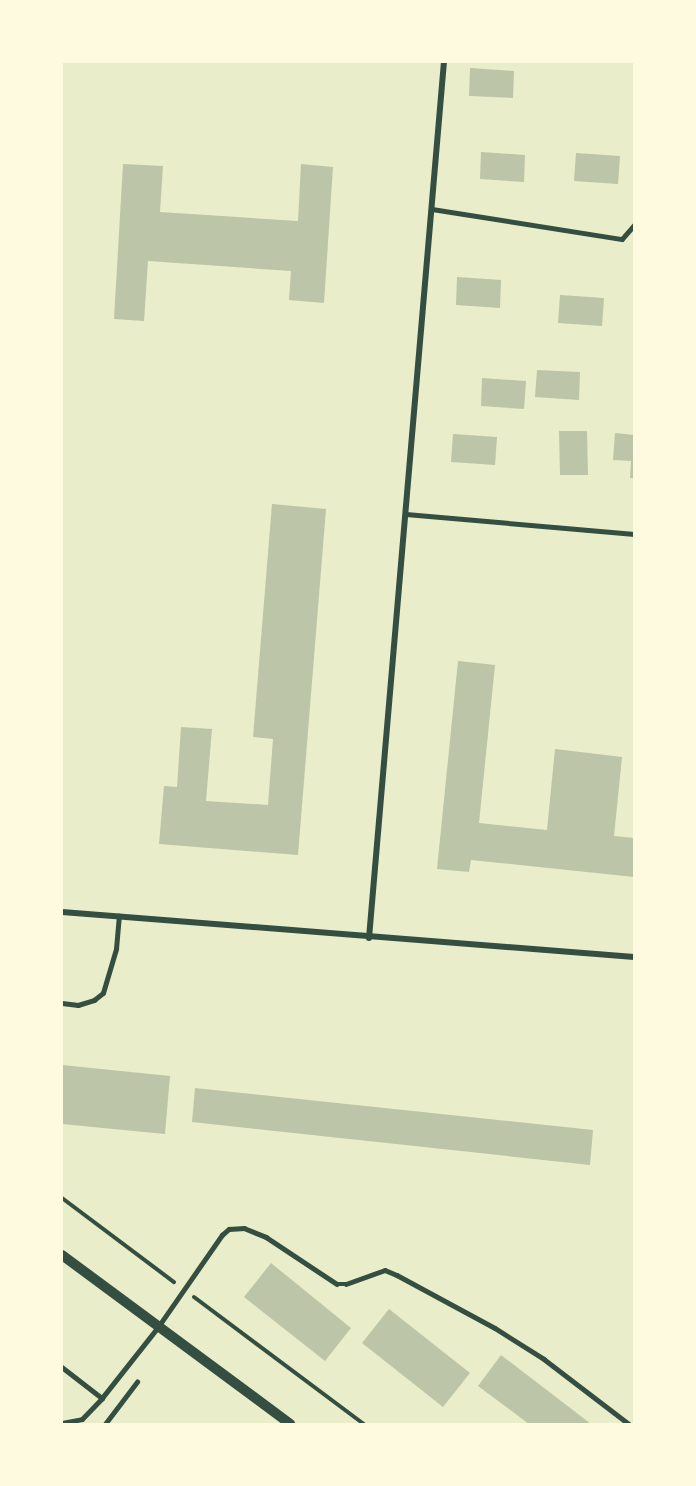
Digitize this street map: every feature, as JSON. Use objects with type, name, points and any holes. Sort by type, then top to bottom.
[{"type":"street","points":[[369,938],[444,62]]},
{"type":"street","points":[[62,912],[369,938],[634,957]]},
{"type":"street","points":[[62,1255],[290,1425]]},
{"type":"lane","points":[[432,210],[622,239],[634,225]]},
{"type":"lane","points":[[406,514],[634,534]]},
{"type":"lane","points":[[62,1003],[78,1005],[94,1000],[103,993],[116,949],[119,916]]},
{"type":"lane","points":[[62,1423],[82,1419],[102,1398],[158,1326],[222,1235],[229,1229],[244,1227],[266,1237],[337,1284],[346,1284],[385,1270],[397,1275],[495,1328],[544,1359],[629,1425]]},
{"type":"lane","points":[[62,1367],[102,1398]]},
{"type":"lane","points":[[105,1425],[137,1382]]},
{"type":"path","points":[[62,1198],[364,1425]]},
{"type":"building","points":[[470,68],[514,71],[513,98],[469,96]]},
{"type":"building","points":[[481,152],[525,155],[524,182],[480,179]]},
{"type":"building","points":[[576,153],[620,156],[618,184],[574,181]]},
{"type":"building","points":[[123,164],[163,166],[160,212],[298,221],[301,164],[333,167],[324,303],[289,300],[291,271],[148,261],[144,321],[114,319]]},
{"type":"building","points":[[457,277],[501,280],[500,308],[456,305]]},
{"type":"building","points":[[560,295],[604,298],[602,326],[558,323]]},
{"type":"building","points":[[537,370],[580,372],[579,400],[535,397]]},
{"type":"building","points":[[482,378],[526,381],[524,409],[481,406]]},
{"type":"building","points":[[559,431],[587,431],[588,475],[560,475]]},
{"type":"building","points":[[615,433],[634,435],[634,478],[630,478],[631,461],[613,460]]},
{"type":"building","points":[[453,434],[497,437],[495,465],[451,462]]},
{"type":"building","points":[[272,504],[326,509],[298,855],[159,844],[164,786],[177,787],[181,727],[212,729],[206,801],[268,805],[273,739],[253,737]]},
{"type":"building","points":[[458,661],[495,665],[479,823],[547,830],[555,749],[622,757],[614,836],[634,838],[634,877],[471,860],[469,872],[437,869]]},
{"type":"building","points":[[62,1065],[170,1076],[165,1134],[62,1124]]},
{"type":"building","points":[[195,1088],[593,1130],[590,1165],[192,1122]]},
{"type":"building","points":[[271,1263],[351,1328],[325,1361],[244,1297]]},
{"type":"building","points":[[389,1309],[470,1373],[443,1407],[362,1343]]},
{"type":"building","points":[[501,1355],[591,1424],[529,1424],[478,1386]]}]
